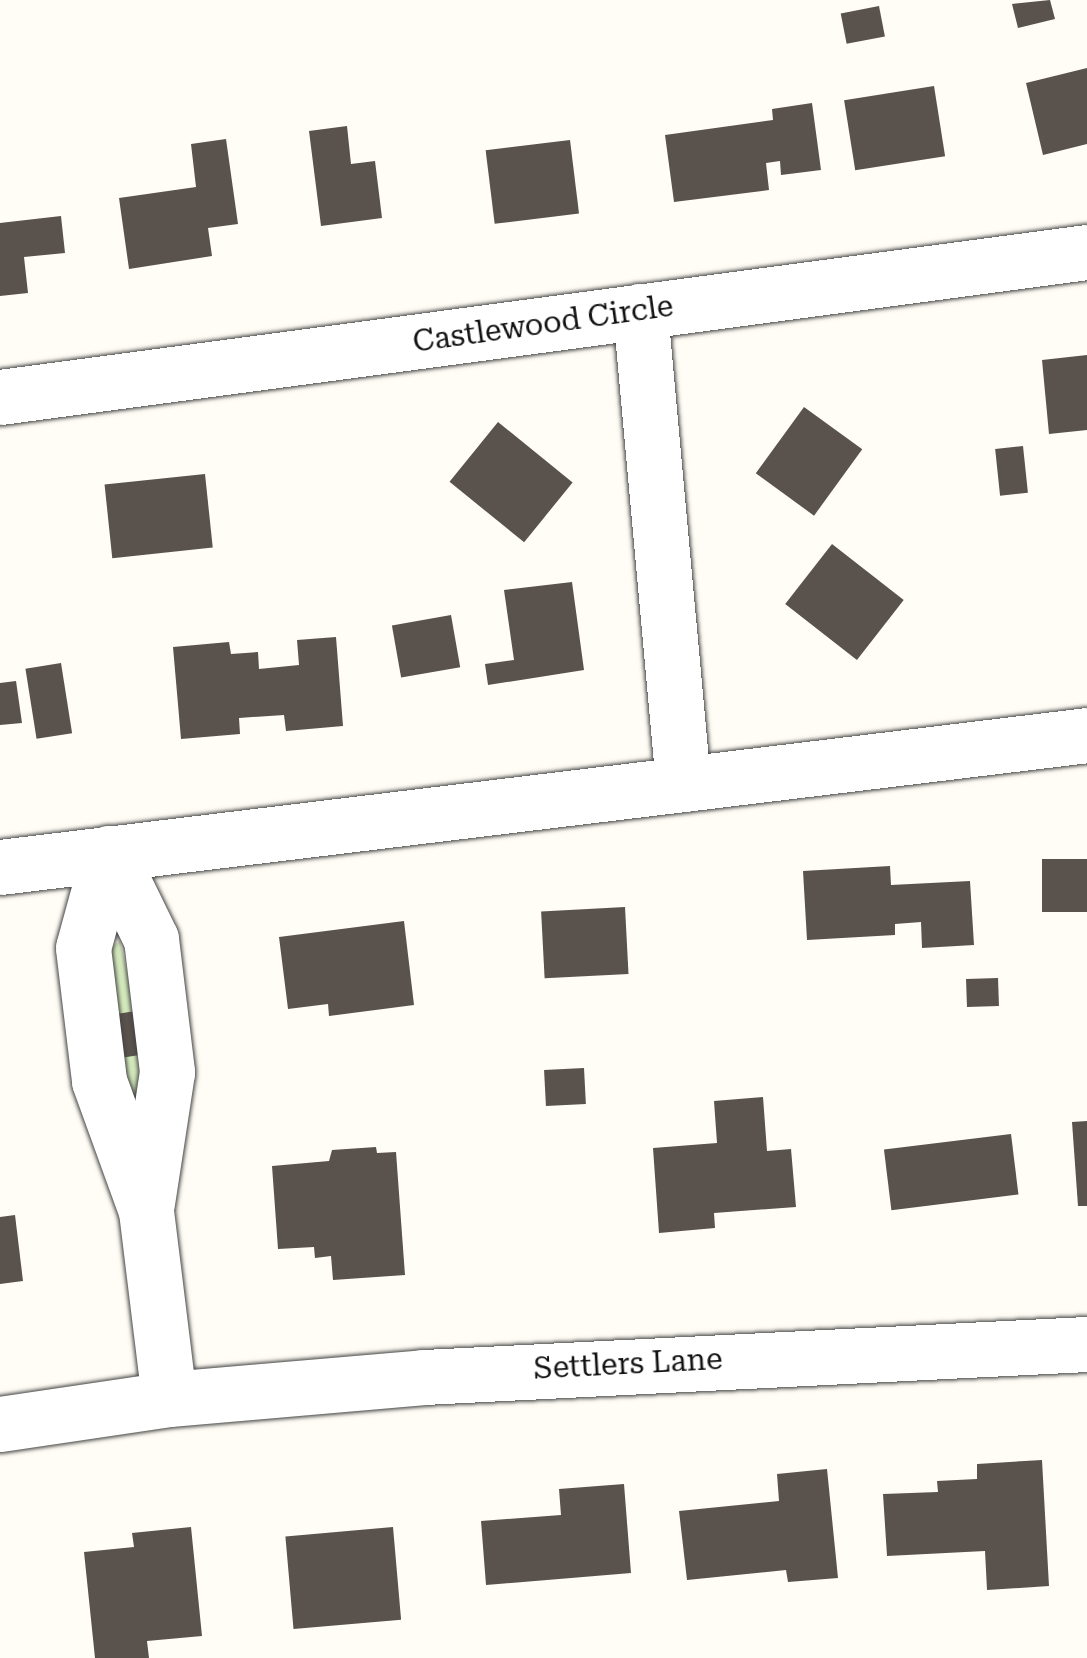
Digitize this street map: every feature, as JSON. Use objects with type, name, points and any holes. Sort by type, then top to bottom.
[{"type":"street","name":"Castlewood Circle","points":[[0,397],[1087,252]]},
{"type":"street","points":[[640,312],[683,784]]},
{"type":"street","points":[[0,867],[1087,735]]},
{"type":"street","points":[[109,853],[150,938],[167,1072],[146,1211],[169,1398]]},
{"type":"street","name":"Settlers Lane","points":[[0,1424],[169,1398],[690,1360],[1087,1344]]},
{"type":"green space","points":[[120,941],[150,1074],[130,1110],[108,949]]},
{"type":"building","points":[[1050,0],[1055,19],[1018,28],[1012,4]]},
{"type":"building","points":[[879,6],[885,36],[847,44],[841,13]]},
{"type":"building","points":[[1087,68],[1087,144],[1043,155],[1026,83]]},
{"type":"building","points":[[934,86],[945,156],[855,170],[844,100]]},
{"type":"building","points":[[812,103],[821,170],[781,175],[780,161],[766,163],[769,190],[674,202],[665,135],[773,120],[772,109]]},
{"type":"building","points":[[347,126],[351,164],[375,161],[382,218],[321,226],[309,131]]},
{"type":"building","points":[[226,139],[238,224],[208,228],[212,256],[129,269],[119,198],[196,187],[191,144]]},
{"type":"building","points":[[570,140],[579,213],[495,224],[486,150]]},
{"type":"building","points":[[61,216],[65,253],[24,257],[28,293],[0,296],[0,223]]},
{"type":"building","points":[[1087,355],[1087,430],[1049,434],[1042,360]]},
{"type":"building","points":[[804,407],[862,449],[814,516],[756,473]]},
{"type":"building","points":[[498,422],[573,482],[524,542],[450,482]]},
{"type":"building","points":[[1023,446],[1028,493],[1000,496],[995,449]]},
{"type":"building","points":[[205,474],[213,548],[112,558],[105,485]]},
{"type":"building","points":[[832,544],[904,600],[857,660],[785,604]]},
{"type":"building","points":[[572,582],[584,670],[488,685],[485,664],[514,660],[504,590]]},
{"type":"building","points":[[451,615],[460,667],[401,678],[392,625]]},
{"type":"building","points":[[336,637],[343,726],[286,731],[284,715],[239,718],[240,734],[181,739],[173,647],[229,642],[231,654],[258,652],[259,669],[299,665],[297,640]]},
{"type":"building","points":[[61,663],[72,733],[37,739],[25,669]]},
{"type":"building","points":[[16,681],[22,723],[0,725],[0,683]]},
{"type":"building","points":[[1042,859],[1087,859],[1087,912],[1042,912]]},
{"type":"building","points":[[890,866],[891,885],[970,881],[974,945],[922,948],[921,922],[895,924],[895,935],[807,940],[803,871]]},
{"type":"building","points":[[625,907],[629,974],[545,978],[541,911]]},
{"type":"building","points":[[404,921],[414,1005],[329,1016],[328,1004],[288,1009],[279,937]]},
{"type":"building","points":[[998,978],[999,1006],[967,1007],[966,979]]},
{"type":"building","points":[[136,1011],[143,1054],[120,1058],[113,1015]]},
{"type":"building","points":[[584,1068],[586,1104],[546,1106],[544,1070]]},
{"type":"building","points":[[763,1097],[767,1151],[791,1149],[796,1207],[714,1213],[715,1228],[659,1233],[653,1148],[717,1143],[714,1101]]},
{"type":"building","points":[[1087,1121],[1087,1206],[1078,1206],[1072,1122]]},
{"type":"building","points":[[1011,1134],[1018,1195],[891,1210],[884,1150]]},
{"type":"building","points":[[376,1147],[377,1153],[396,1152],[405,1275],[333,1280],[331,1256],[315,1258],[314,1247],[278,1249],[272,1166],[329,1161],[332,1150]]},
{"type":"building","points":[[15,1215],[23,1281],[0,1284],[0,1217]]},
{"type":"building","points":[[1042,1460],[1049,1586],[987,1590],[985,1551],[887,1556],[883,1494],[938,1492],[937,1481],[977,1479],[977,1464]]},
{"type":"building","points":[[827,1469],[838,1578],[788,1582],[786,1570],[687,1580],[679,1511],[779,1501],[777,1474]]},
{"type":"building","points":[[624,1484],[631,1573],[486,1585],[481,1521],[561,1515],[559,1489]]},
{"type":"building","points":[[191,1527],[202,1636],[147,1641],[149,1658],[95,1658],[84,1552],[134,1547],[132,1533]]},
{"type":"building","points":[[393,1527],[401,1620],[294,1629],[285,1536]]}]
